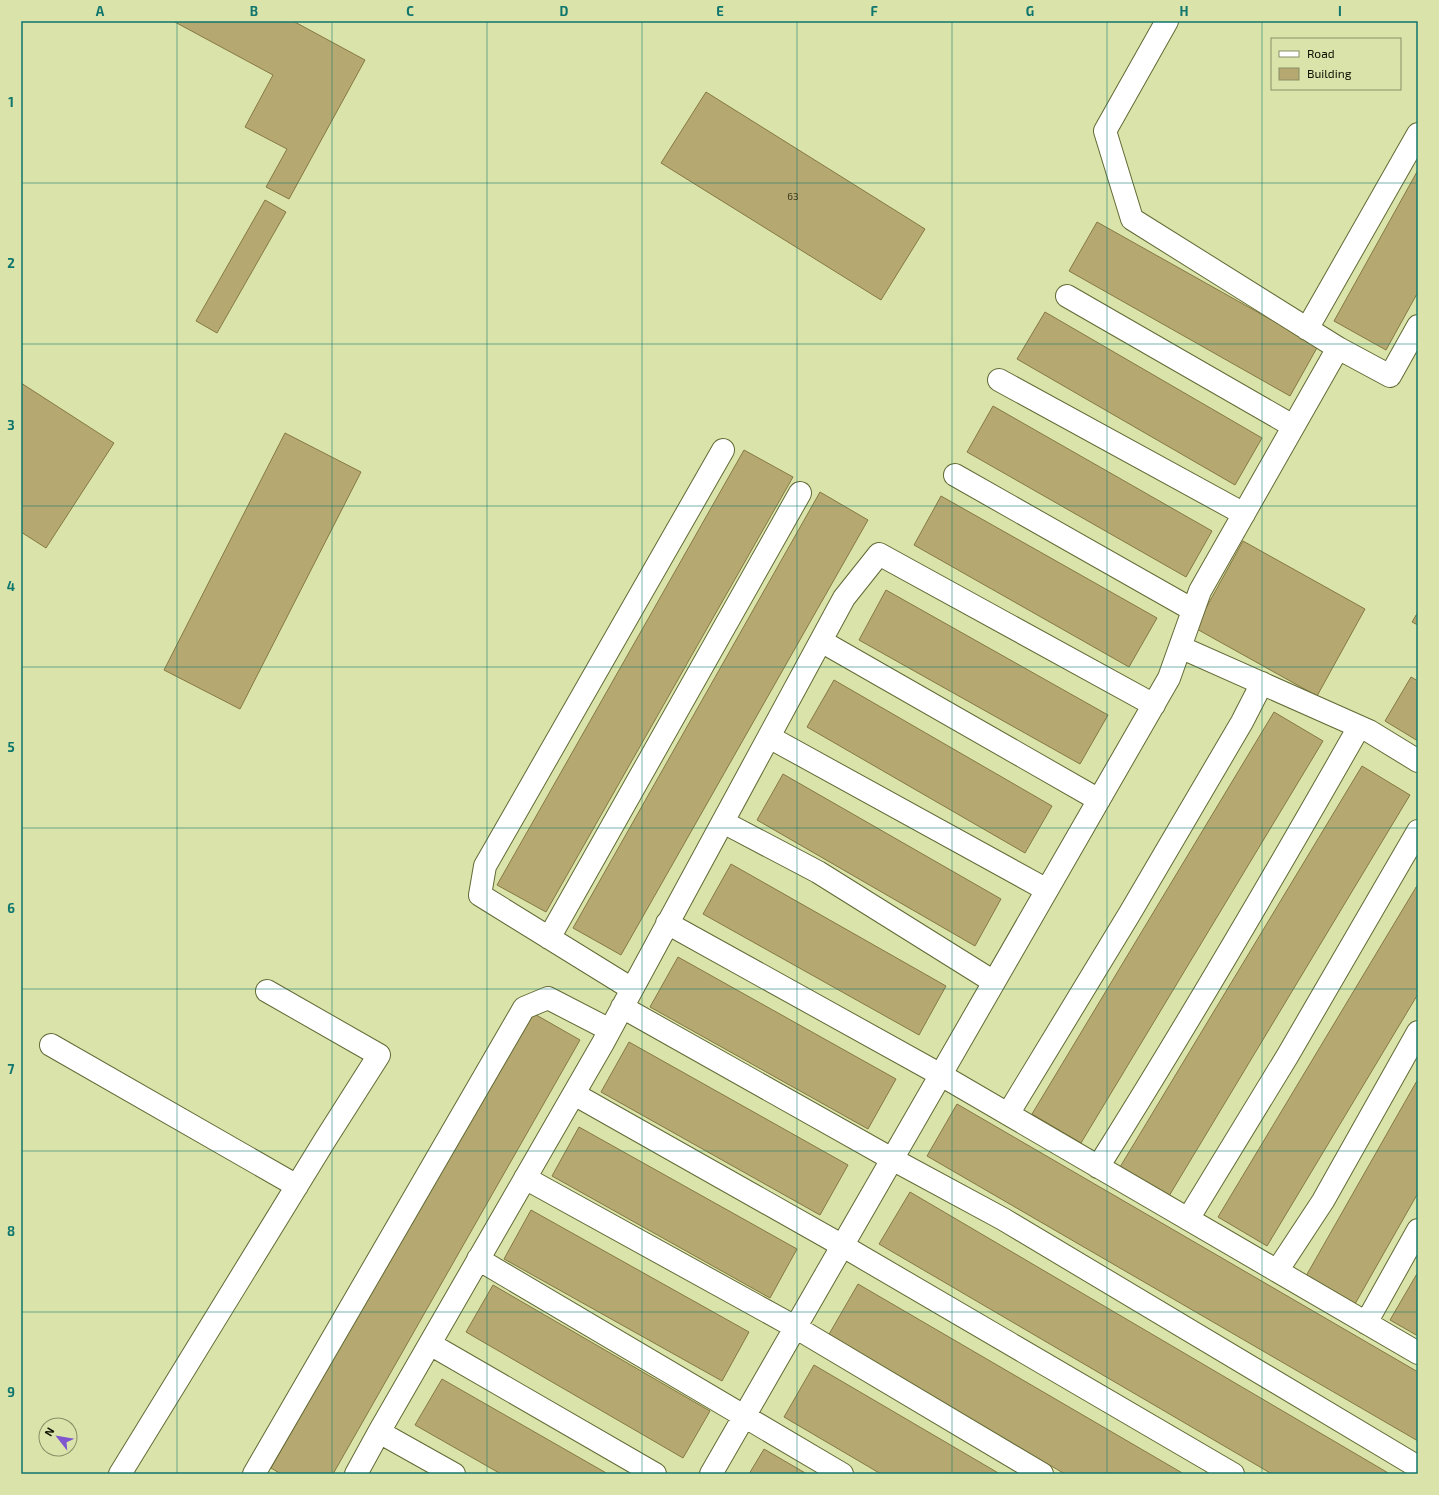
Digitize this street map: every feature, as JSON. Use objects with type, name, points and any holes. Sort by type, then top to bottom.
[{"type":"lane","points":[[1167,21],[1105,131],[1132,219],[1338,348],[1390,376],[1418,326]]},
{"type":"lane","points":[[1307,329],[1418,134]]},
{"type":"lane","points":[[1067,296],[1293,426]]},
{"type":"lane","points":[[711,1474],[1154,705],[1169,678],[1200,591],[1338,348]]},
{"type":"lane","points":[[999,380],[1244,514]]},
{"type":"lane","points":[[723,450],[485,866],[480,895],[549,938],[627,998],[892,1159],[1003,1219],[1418,1467]]},
{"type":"lane","points":[[955,475],[1193,610]]},
{"type":"lane","points":[[549,938],[800,494]]},
{"type":"lane","points":[[356,1474],[610,1030],[844,598],[878,554],[1154,705]]},
{"type":"lane","points":[[821,641],[1099,800]]},
{"type":"lane","points":[[1180,648],[1359,727],[1418,761]]},
{"type":"lane","points":[[1008,1114],[1130,913],[1242,722],[1262,684]]},
{"type":"lane","points":[[1098,1167],[1163,1063],[1297,837],[1359,727]]},
{"type":"lane","points":[[769,737],[1047,890]]},
{"type":"lane","points":[[723,822],[818,872],[994,982]]},
{"type":"lane","points":[[1188,1219],[1288,1055],[1418,831]]},
{"type":"lane","points":[[667,924],[940,1075],[1418,1354]]},
{"type":"lane","points":[[120,1474],[379,1055],[267,991]]},
{"type":"lane","points":[[254,1474],[524,1008],[548,998],[610,1030]]},
{"type":"lane","points":[[1277,1271],[1323,1200],[1418,1032]]},
{"type":"lane","points":[[51,1045],[297,1186]]},
{"type":"lane","points":[[574,1094],[842,1246],[1233,1474]]},
{"type":"lane","points":[[525,1178],[795,1327],[1042,1474]]},
{"type":"lane","points":[[1366,1323],[1418,1230]]},
{"type":"lane","points":[[478,1259],[842,1474]]},
{"type":"lane","points":[[430,1344],[655,1474]]},
{"type":"lane","points":[[379,1432],[454,1474]]},
{"type":"building","points":[[173,21],[293,21],[365,60],[289,199],[266,187],[287,149],[245,127],[273,75]]},
{"type":"building","points":[[706,92],[925,229],[881,300],[661,163]]},
{"type":"building","points":[[1418,170],[1418,292],[1386,350],[1334,321]]},
{"type":"building","points":[[265,200],[286,212],[217,333],[196,321]]},
{"type":"building","points":[[1097,222],[1318,346],[1290,396],[1069,271]]},
{"type":"building","points":[[1045,312],[1262,438],[1235,485],[1017,359]]},
{"type":"building","points":[[21,383],[114,443],[46,548],[21,532]]},
{"type":"building","points":[[993,406],[1212,531],[1186,577],[967,452]]},
{"type":"building","points":[[285,433],[361,472],[240,709],[164,670]]},
{"type":"building","points":[[744,450],[793,477],[546,912],[497,885]]},
{"type":"building","points":[[820,492],[868,520],[621,955],[573,928]]},
{"type":"building","points":[[941,496],[1157,618],[1129,667],[914,545]]},
{"type":"building","points":[[1243,541],[1365,609],[1317,696],[1195,628]]},
{"type":"building","points":[[886,590],[1108,715],[1080,764],[859,640]]},
{"type":"building","points":[[1418,612],[1418,625],[1412,622]]},
{"type":"building","points":[[1411,677],[1418,681],[1418,741],[1385,721]]},
{"type":"building","points":[[834,680],[1052,806],[1025,853],[807,727]]},
{"type":"building","points":[[1274,712],[1323,741],[1081,1143],[1032,1114]]},
{"type":"building","points":[[1362,766],[1410,795],[1169,1196],[1120,1167]]},
{"type":"building","points":[[783,774],[1001,899],[975,946],[757,820]]},
{"type":"building","points":[[731,864],[946,986],[919,1035],[703,914]]},
{"type":"building","points":[[1418,884],[1418,994],[1267,1246],[1218,1217]]},
{"type":"building","points":[[678,957],[896,1079],[868,1129],[650,1007]]},
{"type":"building","points":[[531,1012],[580,1040],[333,1474],[281,1474],[271,1468]]},
{"type":"building","points":[[629,1042],[848,1165],[820,1215],[601,1092]]},
{"type":"building","points":[[1418,1079],[1418,1193],[1355,1304],[1306,1276]]},
{"type":"building","points":[[957,1104],[1418,1372],[1418,1441],[927,1156]]},
{"type":"building","points":[[579,1127],[797,1249],[770,1298],[552,1176]]},
{"type":"building","points":[[910,1192],[1390,1474],[1272,1474],[879,1244]]},
{"type":"building","points":[[531,1210],[749,1332],[722,1381],[504,1259]]},
{"type":"building","points":[[1418,1272],[1418,1336],[1390,1320]]},
{"type":"building","points":[[858,1284],[1184,1474],[1065,1474],[828,1336]]},
{"type":"building","points":[[493,1285],[710,1411],[683,1458],[466,1332]]},
{"type":"building","points":[[814,1365],[1000,1474],[881,1474],[784,1417]]},
{"type":"building","points":[[442,1379],[608,1474],[501,1474],[415,1425]]},
{"type":"building","points":[[764,1449],[807,1474],[749,1474]]}]
